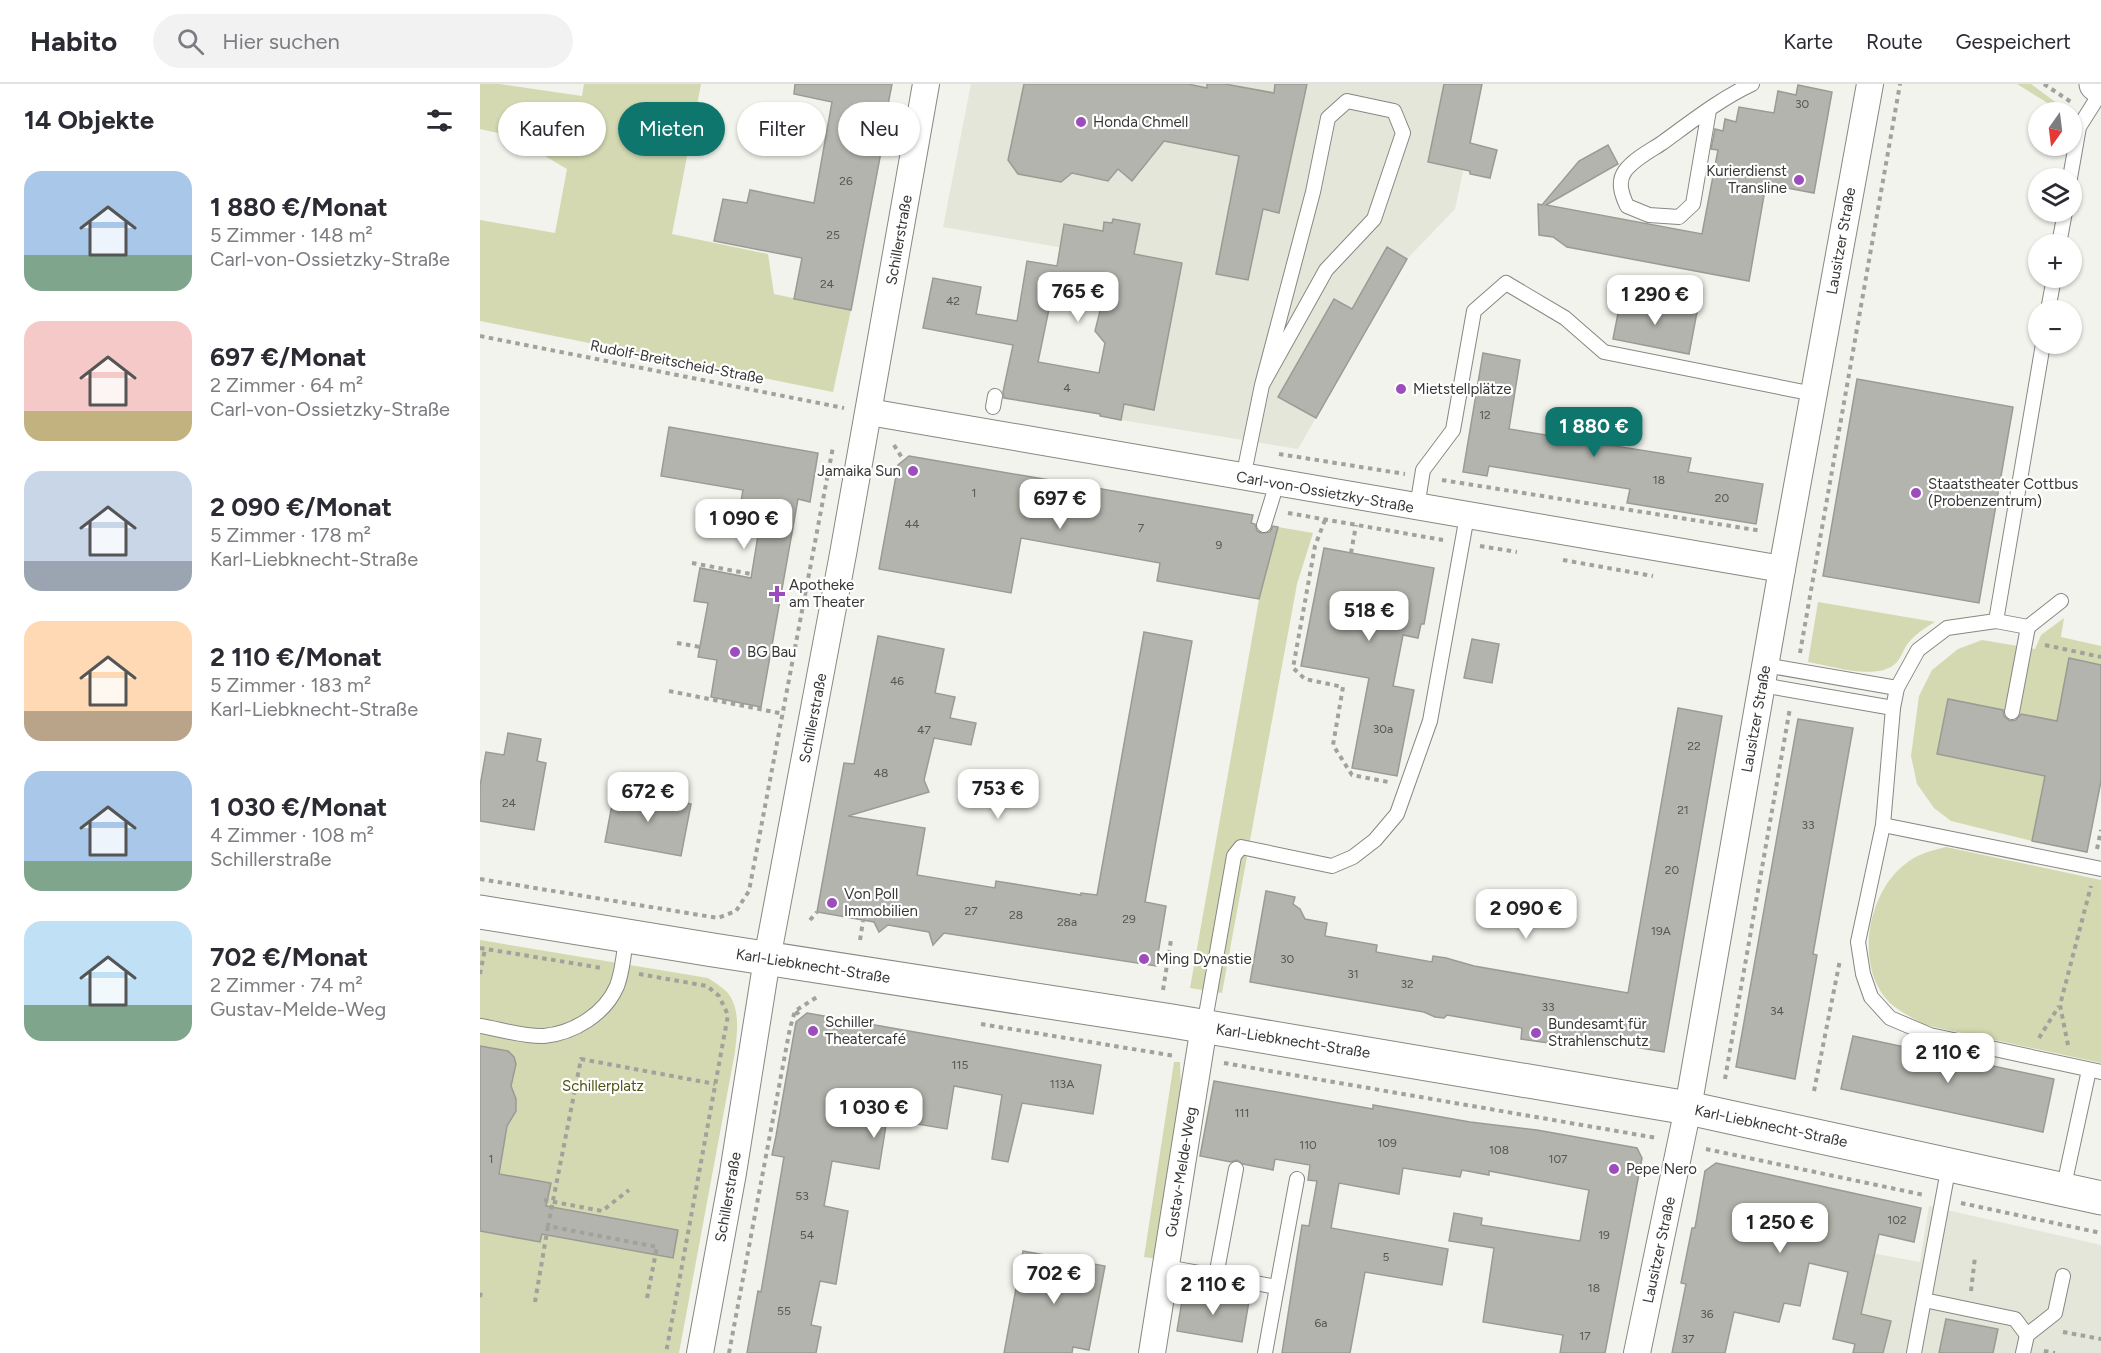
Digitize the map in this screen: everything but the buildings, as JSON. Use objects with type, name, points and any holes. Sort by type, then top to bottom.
[{"type":"main road","points":[[2096,84],[2101,90]]},
{"type":"main road","name":"Karl-Liebknecht-Straße","points":[[480,912],[1204,1026],[1688,1108],[2101,1198]]},
{"type":"street","name":"Schillerstraße","points":[[700,1353],[733,1173],[767,959],[869,412],[926,84]]},
{"type":"street","name":"Lausitzer Straße","points":[[1637,1353],[1688,1108],[1870,84]]},
{"type":"street","name":"Carl-von-Ossietzky-Straße","points":[[869,412],[1782,569]]},
{"type":"street","name":"Gustav-Melde-Weg","points":[[1152,1353],[1204,1026]]},
{"type":"lane","points":[[1709,110],[1693,204],[1679,217],[1648,215],[1627,206],[1620,189],[1624,172],[1709,110],[1752,84]]},
{"type":"lane","points":[[2072,168],[2079,127],[2101,90]]},
{"type":"lane","points":[[1243,478],[1262,385],[1312,192],[1328,118],[1347,101],[1394,111],[1403,133],[1374,219],[1326,270],[1262,385]]},
{"type":"lane","points":[[1417,507],[1424,470],[1453,430],[1474,311],[1506,283],[1565,318],[1604,352],[1814,394]]},
{"type":"lane","points":[[1996,621],[2041,354]]},
{"type":"lane","points":[[1264,525],[1277,483]]},
{"type":"lane","points":[[1204,1026],[1234,856],[1241,847],[1332,866],[1353,857],[1375,840],[1397,814],[1430,721],[1467,516]]},
{"type":"lane","points":[[2012,712],[2028,627],[2061,601]]},
{"type":"lane","points":[[2028,627],[1996,621],[1947,628],[1918,650],[1897,688],[1893,708],[1884,825],[1858,942],[1863,974],[1871,998],[1890,1018],[1930,1035],[2095,1071],[2063,1190]]},
{"type":"lane","points":[[1764,675],[1796,671],[1897,688]]},
{"type":"lane","points":[[1764,675],[1793,691],[1893,708]]},
{"type":"lane","points":[[1884,825],[2097,868]]},
{"type":"lane","points":[[480,1026],[543,1036],[569,1030],[589,1020],[616,988],[626,936]]},
{"type":"lane","points":[[1914,1353],[1924,1300],[1940,1250],[1943,1199],[1949,1165]]},
{"type":"lane","points":[[1216,1276],[1236,1169]]},
{"type":"lane","points":[[1265,1353],[1297,1179]]},
{"type":"lane","points":[[1166,1267],[1277,1287]]},
{"type":"lane","points":[[2023,1353],[2032,1331],[2055,1313],[2063,1276]]},
{"type":"lane","points":[[1924,1300],[2015,1319],[2032,1331]]},
{"type":"path","points":[[1796,671],[1900,84]]},
{"type":"path","name":"Rudolf-Breitscheid-Straße","points":[[480,336],[869,412]]},
{"type":"path","points":[[840,416],[842,407]]},
{"type":"path","points":[[894,445],[904,460]]},
{"type":"path","points":[[480,879],[718,918],[736,911],[749,891],[833,446]]},
{"type":"path","points":[[1248,448],[1762,531]]},
{"type":"path","points":[[1325,520],[1316,546],[1293,668],[1305,679],[1343,687],[1333,745],[1352,775],[1407,785]]},
{"type":"path","points":[[1351,553],[1356,525]]},
{"type":"path","points":[[692,563],[751,574]]},
{"type":"path","points":[[2028,627],[2041,644],[2101,657]]},
{"type":"path","points":[[678,643],[700,647]]},
{"type":"path","points":[[669,691],[784,714]]},
{"type":"path","points":[[1725,1079],[1793,691]]},
{"type":"path","points":[[2028,1056],[2060,1005],[2097,868]]},
{"type":"path","points":[[810,920],[817,912]]},
{"type":"path","points":[[860,940],[863,921]]},
{"type":"path","points":[[1163,984],[1171,940],[1168,940]]},
{"type":"path","points":[[1814,1091],[1840,960],[1858,942]]},
{"type":"path","points":[[480,974],[485,949]]},
{"type":"path","points":[[729,1353],[790,1028],[795,1011],[816,997],[828,999]]},
{"type":"path","points":[[2060,1005],[2073,1066]]},
{"type":"path","points":[[795,1011],[801,1018]]},
{"type":"path","points":[[666,1353],[728,1015]]},
{"type":"path","points":[[980,1024],[1681,1144],[2101,1233]]},
{"type":"path","points":[[535,1302],[581,1059],[715,1084]]},
{"type":"path","points":[[544,1200],[602,1211],[629,1190]]},
{"type":"path","points":[[548,1226],[657,1247],[646,1298]]},
{"type":"path","points":[[1973,1310],[1970,1292],[1975,1257]]},
{"type":"path","points":[[2032,1331],[2101,1339]]},
{"type":"path","points":[[2043,1350],[2055,1353]]},
{"type":"shaded area","points":[[971,84],[1482,84],[1455,209],[1407,259],[1298,449],[1121,420],[1116,257],[943,227]]},
{"type":"shaded area","points":[[1929,1206],[2101,1245],[2101,1353],[1852,1353],[1871,1253],[1920,1262]]},
{"type":"green space","points":[[480,84],[499,84],[582,96],[584,84],[701,84],[698,102],[618,102],[618,156],[687,156],[672,234],[768,254],[774,294],[851,310],[833,392],[480,321],[480,220],[555,233],[567,169],[545,156],[606,156],[606,102],[498,102],[498,133],[480,129]]},
{"type":"green space","points":[[2017,84],[2031,84],[2055,102],[2046,102]]},
{"type":"green space","points":[[1278,527],[1313,533],[1297,584],[1222,993],[1190,988],[1259,599]]},
{"type":"green space","points":[[1818,602],[1935,622],[1912,639],[1897,662],[1889,668],[1867,672],[1842,669],[1808,662]]},
{"type":"green space","points":[[2064,618],[2061,637],[2101,646],[2101,665],[2069,659],[2057,721],[1948,699],[1937,754],[2045,776],[2032,841],[1951,821],[1934,808],[1917,784],[1911,756],[1919,696],[1932,670],[1958,649],[1982,640],[2035,649],[2041,635]]},
{"type":"green space","points":[[1946,847],[2101,880],[2101,1063],[1925,1025],[1890,1003],[1879,988],[1872,971],[1869,952],[1874,912],[1881,894],[1891,878],[1909,861],[1924,853]]},
{"type":"green space","name":"Schillerplatz","points":[[480,940],[708,978],[725,990],[731,999],[737,1021],[735,1052],[679,1353],[480,1353]]},
{"type":"green space","points":[[1174,1062],[1180,1062],[1182,1117],[1158,1259],[1144,1257]]},
{"type":"place","name":"Honda Chmell","points":[[1081,122]]},
{"type":"place","name":"Kurierdienst Transline","points":[[1799,180]]},
{"type":"place","name":"Mietstellplätze","points":[[1401,389]]},
{"type":"place","name":"Jamaika Sun","points":[[913,471]]},
{"type":"place","name":"Staatstheater Cottbus (Probenzentrum)","points":[[1916,493]]},
{"type":"place","name":"Apotheke am Theater","points":[[777,594]]},
{"type":"place","name":"BG Bau","points":[[735,652]]},
{"type":"place","name":"Von Poll Immobilien","points":[[832,903]]},
{"type":"place","name":"Ming Dynastie","points":[[1144,959]]},
{"type":"place","name":"Schiller Theatercafé","points":[[813,1031]]},
{"type":"place","name":"Bundesamt für Strahlenschutz","points":[[1536,1033]]},
{"type":"place","name":"Pepe Nero","points":[[1614,1169]]}]
